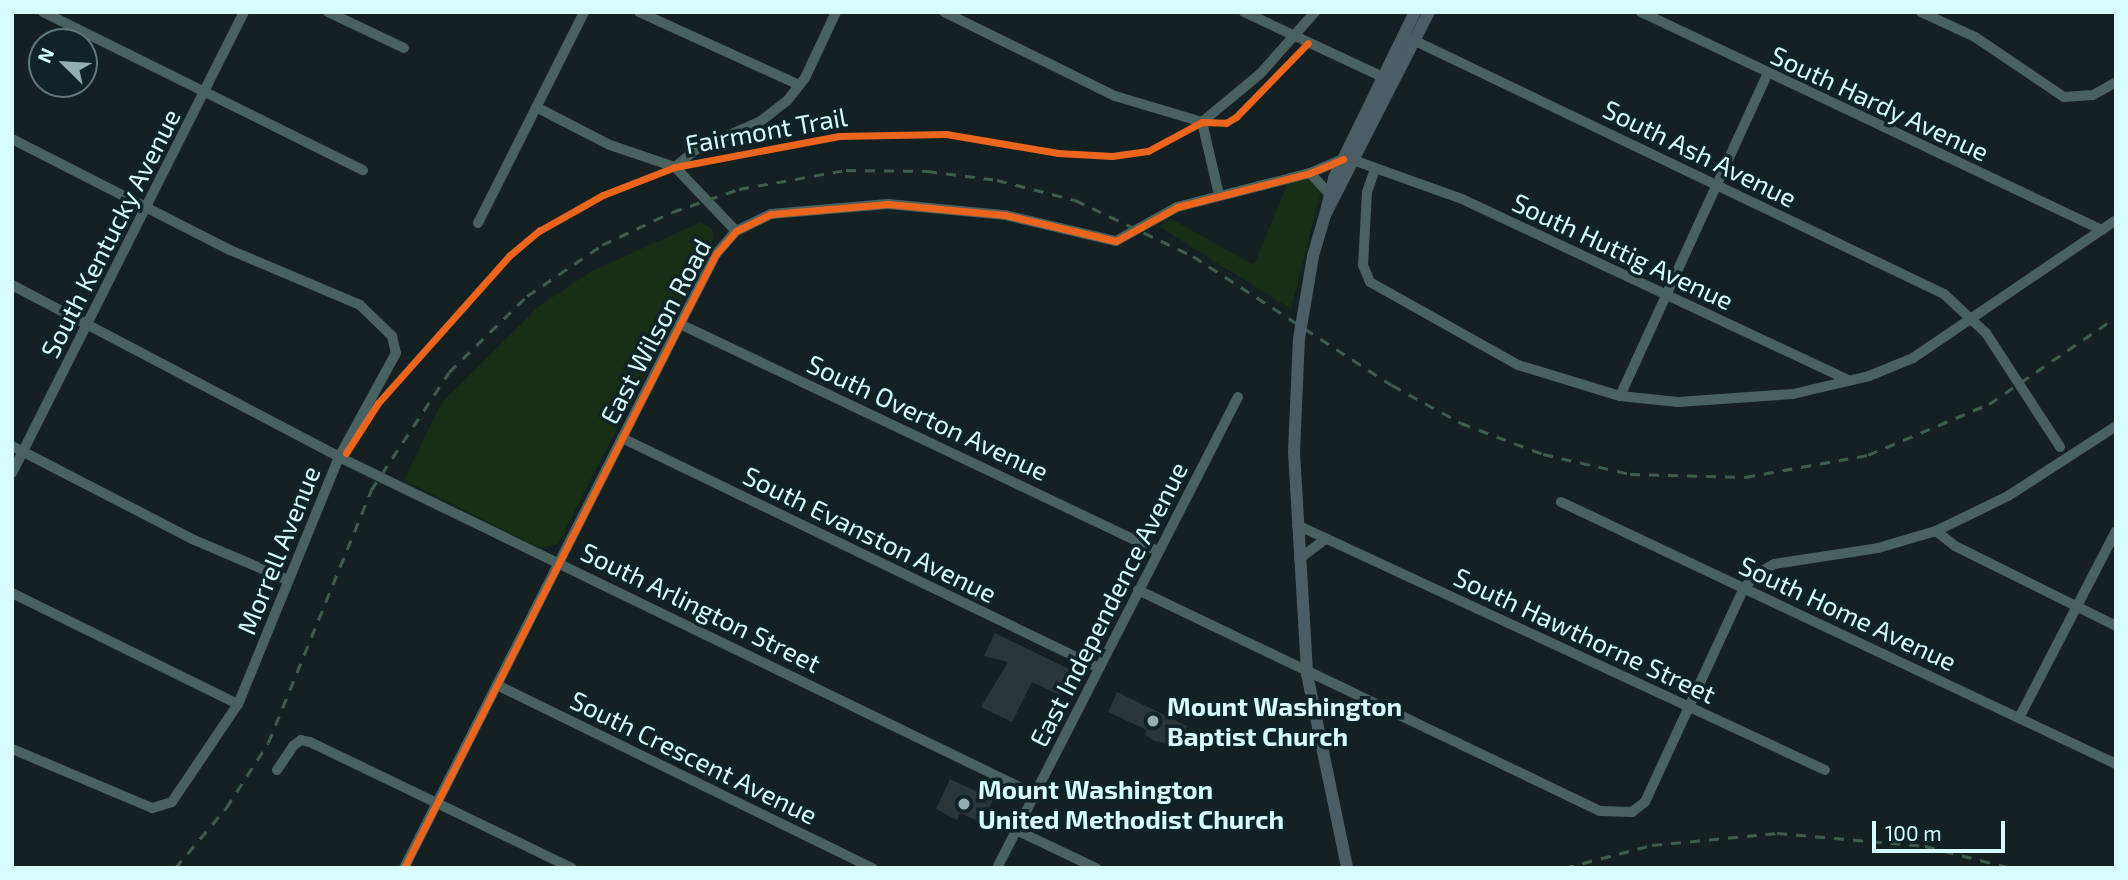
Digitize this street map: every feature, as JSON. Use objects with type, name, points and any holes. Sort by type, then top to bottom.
[{"type":"main road","points":[[1389,80],[1403,35],[1415,12]]},
{"type":"main road","points":[[1347,868],[1307,674],[1294,453],[1297,356],[1313,256],[1325,215],[1389,80],[1415,41],[1429,12]]},
{"type":"main road","points":[[1325,215],[1328,192],[1349,160]]},
{"type":"street","points":[[43,12],[363,170]]},
{"type":"street","name":"South Kentucky Avenue","points":[[12,473],[244,12]]},
{"type":"street","points":[[328,12],[404,48]]},
{"type":"street","points":[[478,223],[584,12]]},
{"type":"street","points":[[639,12],[799,85]]},
{"type":"street","points":[[675,167],[695,150],[761,121],[799,85],[836,12]]},
{"type":"street","points":[[944,12],[1115,96],[1202,122]]},
{"type":"street","points":[[1244,12],[1389,80]]},
{"type":"street","points":[[1202,122],[1296,38],[1315,12]]},
{"type":"street","name":"South Hardy Avenue","points":[[1641,12],[2102,230]]},
{"type":"street","points":[[1921,12],[1975,37],[2064,97],[2092,94],[2116,82]]},
{"type":"street","name":"South Ash Avenue","points":[[1403,35],[1944,293],[1973,317],[1986,332],[2068,458]]},
{"type":"street","points":[[1620,396],[1768,73]]},
{"type":"street","points":[[536,107],[610,145],[675,167],[736,231]]},
{"type":"street","points":[[1202,122],[1219,195]]},
{"type":"street","points":[[12,139],[146,208]]},
{"type":"street","name":"South Huttig Avenue","points":[[1349,160],[1462,199],[1849,380]]},
{"type":"street","name":"East Wilson Road","points":[[404,868],[716,254],[736,231],[771,214],[888,204],[1004,215],[1116,241],[1177,207],[1310,173],[1349,160]]},
{"type":"street","points":[[1375,169],[1367,192],[1363,265],[1370,282],[1518,365],[1620,396],[1731,401],[1849,380],[1913,358],[2116,220]]},
{"type":"street","points":[[1310,173],[1328,192]]},
{"type":"street","name":"Morrell Avenue","points":[[12,749],[160,809],[187,783],[238,704],[339,457],[396,358],[392,335],[360,305],[146,208]]},
{"type":"street","name":"South Arlington Street","points":[[12,285],[87,327],[339,457],[559,561],[1034,794]]},
{"type":"street","name":"South Overton Avenue","points":[[680,324],[1158,551]]},
{"type":"street","name":"East Independence Avenue","points":[[997,868],[1238,397]]},
{"type":"street","points":[[1138,590],[1307,674],[1600,811],[1625,813],[1645,802],[1744,588],[1774,564],[1878,548],[1936,531],[2008,496],[2116,426]]},
{"type":"street","name":"South Evanston Avenue","points":[[622,438],[1099,668]]},
{"type":"street","points":[[12,446],[192,539],[288,580]]},
{"type":"street","name":"South Home Avenue","points":[[1561,502],[2020,716],[2116,764]]},
{"type":"street","name":"South Hawthorne Street","points":[[1297,525],[1825,770]]},
{"type":"street","points":[[1936,531],[2116,625]]},
{"type":"street","points":[[2020,716],[2116,531]]},
{"type":"street","points":[[1299,559],[1326,539]]},
{"type":"street","points":[[12,593],[238,704]]},
{"type":"street","name":"South Crescent Avenue","points":[[497,685],[873,868]]},
{"type":"street","points":[[277,770],[301,740],[438,802],[572,868]]},
{"type":"street","points":[[1016,830],[1096,868]]},
{"type":"green space","points":[[1314,177],[1321,192],[1291,309],[1158,226],[1171,219],[1254,265],[1288,182]]},
{"type":"green space","points":[[701,222],[712,229],[713,240],[558,544],[540,548],[404,480],[441,403],[538,307],[592,271]]},
{"type":"building","points":[[995,633],[1071,670],[1059,695],[1032,682],[1012,722],[981,707],[1008,662],[984,656]]},
{"type":"building","name":"Mount Washington Baptist Church","points":[[1117,692],[1187,726],[1179,746],[1155,741],[1145,735],[1147,730],[1108,712]]},
{"type":"building","name":"Mount Washington United Methodist Church","points":[[950,779],[993,799],[985,819],[978,821],[960,813],[957,820],[936,809]]},
{"type":"railway","points":[[175,868],[226,808],[268,743],[371,490],[449,372],[527,296],[602,245],[672,212],[739,189],[846,170],[927,171],[997,180],[1075,200],[1193,256],[1392,385],[1461,423],[1543,454],[1630,474],[1745,477],[1868,455],[1989,404],[2116,317]]},
{"type":"railway","points":[[1564,868],[1652,845],[1777,833],[1925,846],[2011,868]]},
{"type":"cycle path","name":"Fairmont Trail","points":[[346,453],[378,403],[510,255],[539,231],[603,195],[675,167],[839,136],[946,134],[1058,153],[1112,156],[1148,151],[1202,122],[1226,123],[1236,117],[1308,43]]},
{"type":"cycle path","points":[[404,868],[716,254],[736,231],[771,214],[888,204],[1005,215],[1116,241],[1177,207],[1310,173],[1343,159]]},
{"type":"place","name":"Mount Washington Baptist Church","points":[[1153,721]]},
{"type":"place","name":"Mount Washington United Methodist Church","points":[[964,804]]}]
